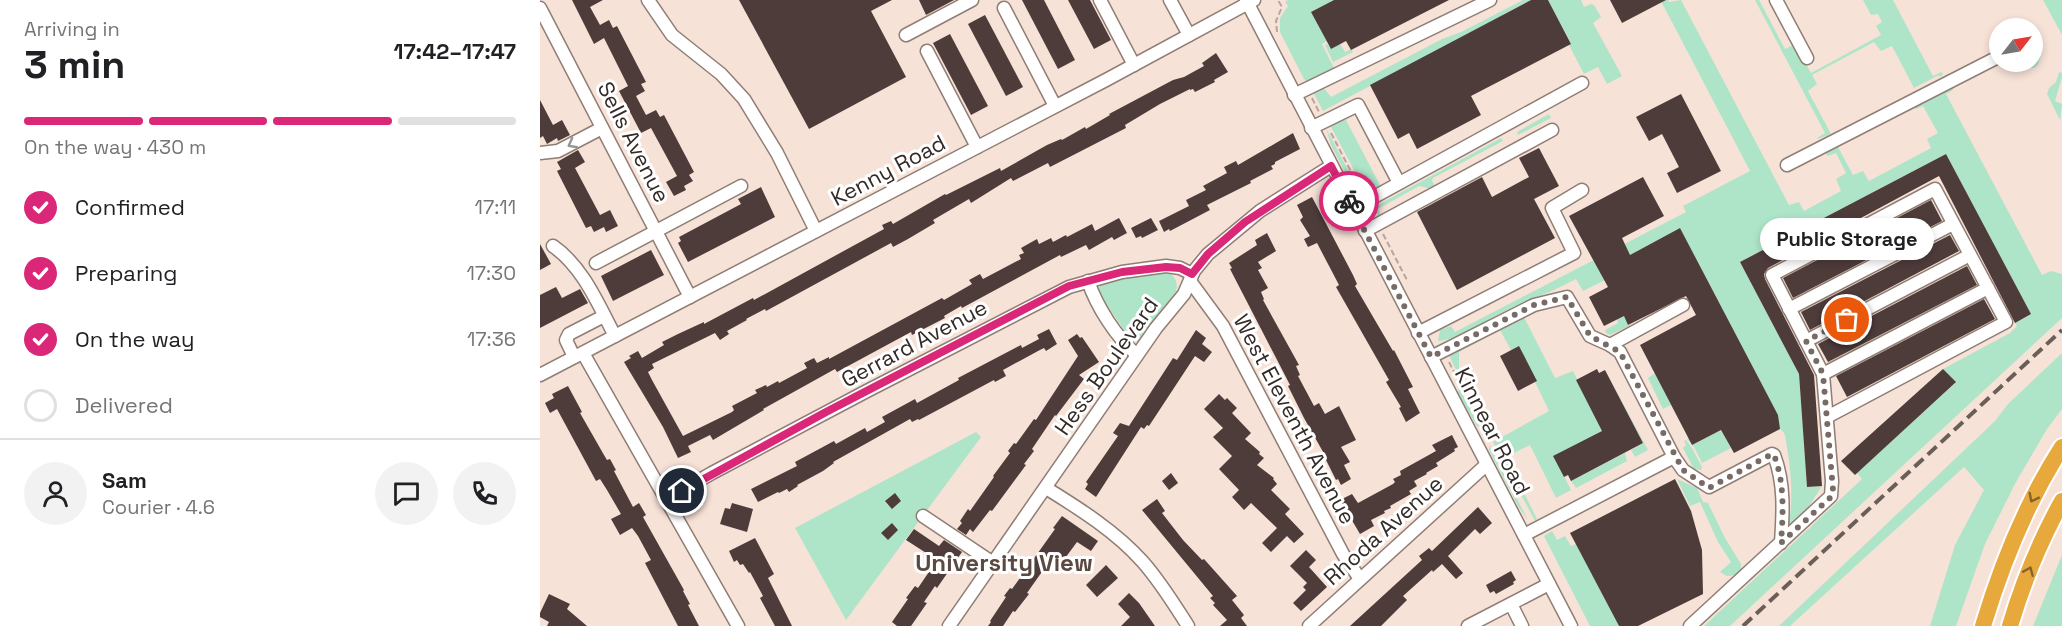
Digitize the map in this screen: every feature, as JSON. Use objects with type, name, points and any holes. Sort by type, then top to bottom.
[{"type":"highway","points":[[1973,626],[1998,577],[2025,513],[2062,447]]},
{"type":"highway","points":[[2010,626],[2020,591],[2046,530],[2062,501]]},
{"type":"highway","points":[[1983,626],[1998,577]]},
{"type":"street","points":[[648,0],[672,35],[721,74],[744,99],[777,153],[816,231]]},
{"type":"street","points":[[906,35],[972,0]]},
{"type":"street","points":[[1100,0],[1134,65]]},
{"type":"street","points":[[1170,0],[1189,35]]},
{"type":"street","points":[[1294,95],[1490,0]]},
{"type":"street","points":[[1776,0],[1807,58]]},
{"type":"street","name":"Kenny Road","points":[[540,375],[1134,65],[1249,1]]},
{"type":"street","name":"Kinnear Road","points":[[1249,1],[1311,128],[1571,626]]},
{"type":"street","name":"Sells Avenue","points":[[540,8],[690,297]]},
{"type":"street","points":[[1004,9],[1055,106]]},
{"type":"street","points":[[927,51],[977,147]]},
{"type":"street","points":[[1786,165],[1989,62]]},
{"type":"street","points":[[1354,208],[1582,82]]},
{"type":"street","points":[[1311,128],[1358,105],[1399,183]]},
{"type":"street","points":[[540,153],[558,151],[602,128]]},
{"type":"street","points":[[1365,231],[1552,130]]},
{"type":"street","name":"Hess Boulevard","points":[[949,626],[1137,355],[1184,294],[1191,277],[1208,254],[1245,222],[1331,166]]},
{"type":"street","points":[[596,263],[741,186]]},
{"type":"street","points":[[1690,626],[1832,496],[1823,374],[1772,275],[1935,189],[2006,322],[1827,417]]},
{"type":"street","points":[[1418,333],[1574,253],[1552,208],[1582,190]]},
{"type":"street","points":[[1789,309],[1953,224]]},
{"type":"street","points":[[553,246],[564,254],[588,285],[615,336]]},
{"type":"street","points":[[1806,341],[1970,255]]},
{"type":"street","name":"Gerrard Avenue","points":[[667,500],[753,452],[1069,286],[1122,272],[1166,267],[1180,268],[1191,277]]},
{"type":"street","name":"West Eleventh Avenue","points":[[1191,277],[1222,326],[1343,554],[1360,579]]},
{"type":"street","points":[[1088,281],[1093,295],[1110,322],[1137,355]]},
{"type":"street","points":[[1823,374],[1988,288]]},
{"type":"street","points":[[1431,357],[1534,305],[1567,297],[1590,336],[1620,352],[1674,457],[1683,470],[1709,488],[1774,455],[1782,489],[1781,543]]},
{"type":"street","points":[[1610,345],[1683,305]]},
{"type":"street","points":[[604,316],[569,334],[566,340],[579,355],[667,500],[738,626]]},
{"type":"street","points":[[1524,535],[1674,457]]},
{"type":"street","name":"Rhoda Avenue","points":[[1310,626],[1486,465]]},
{"type":"street","points":[[1046,488],[1119,538],[1159,581],[1188,626]]},
{"type":"street","points":[[923,516],[993,563]]},
{"type":"street","points":[[1468,626],[1550,584]]},
{"type":"street","points":[[1511,604],[1522,626]]},
{"type":"path","points":[[1278,0],[1282,8],[1276,21],[1279,36]]},
{"type":"path","points":[[1307,89],[1366,201]]},
{"type":"path","points":[[1378,224],[1409,286]]},
{"type":"path","points":[[1443,350],[1464,392]]},
{"type":"green space","points":[[1288,0],[1334,0],[1312,12],[1327,41],[1322,44],[1334,68],[1308,82],[1304,79],[1280,32],[1280,18],[1288,6],[1285,2]]},
{"type":"green space","points":[[1523,0],[1531,0],[1323,111],[1313,92],[1324,88],[1331,97]]},
{"type":"green space","points":[[1548,0],[1581,0],[1584,7],[1594,5],[1601,17],[1593,23],[1622,76],[1607,84],[1598,67],[1584,74],[1569,45],[1571,43]]},
{"type":"green space","points":[[1652,0],[1668,0],[1669,2],[1681,0],[1789,205],[1799,202],[1804,211],[1841,191],[1836,179],[1846,173],[1836,153],[1828,156],[1825,153],[1835,146],[1838,147],[1853,175],[1863,171],[1869,181],[1931,148],[1927,139],[1938,133],[1923,106],[1916,109],[1913,106],[1953,85],[1953,90],[1946,94],[2042,275],[2051,271],[2062,274],[2062,318],[1730,626],[1704,626],[1862,479],[1857,473],[1955,383],[1943,369],[2010,333],[2017,326],[2015,323],[2031,314],[1946,154],[1740,262],[1799,374],[1807,487],[1822,486],[1805,512],[1788,530],[1791,506],[1790,471],[1785,435],[1779,427],[1778,415],[1680,228],[1630,255],[1628,252],[1605,280],[1583,291],[1576,279],[1503,312],[1463,334],[1438,341],[1440,330],[1451,326],[1455,332],[1686,212],[1683,206],[1750,171],[1662,3]]},
{"type":"green space","points":[[1755,0],[1759,0],[1785,49],[1795,44],[1811,73],[1881,35],[1876,26],[1882,22],[1878,14],[1871,15],[1863,0],[1893,0],[1933,76],[1941,72],[1943,74],[1914,88],[1892,46],[1881,51],[1874,42],[1812,75],[1817,84],[1808,91],[1831,134],[1818,139],[1825,133]]},
{"type":"green space","points":[[2043,0],[2062,0],[2062,35]]},
{"type":"green space","points":[[1328,44],[1331,49],[1340,44],[1345,52],[1351,49],[1353,52],[1333,62],[1325,45]]},
{"type":"green space","points":[[2059,72],[2062,73],[2062,77],[2055,101],[2062,104],[2060,120],[2047,94],[2049,88],[2056,82]]},
{"type":"green space","points":[[1549,114],[1551,118],[1518,135],[1517,132]]},
{"type":"green space","points":[[1345,118],[1381,187],[1367,194],[1330,125]]},
{"type":"green space","points":[[1326,128],[1360,193],[1354,190],[1331,145]]},
{"type":"green space","points":[[1501,138],[1503,141],[1433,178],[1432,181],[1437,190],[1419,186],[1378,209],[1381,215],[1379,217],[1374,207]]},
{"type":"green space","points":[[1159,272],[1172,275],[1177,284],[1176,292],[1144,339],[1138,342],[1131,340],[1100,295],[1099,287],[1119,277]]},
{"type":"green space","points":[[1525,315],[1555,378],[1573,371],[1602,431],[1554,456],[1571,490],[1556,498],[1530,445],[1506,457],[1537,519],[1535,521],[1493,442],[1549,411],[1535,382],[1537,381],[1511,350],[1500,330],[1459,352],[1459,371],[1455,368],[1448,353]]},
{"type":"green space","points":[[1624,316],[1629,326],[1610,335],[1606,333],[1605,330],[1618,323],[1617,319]]},
{"type":"green space","points":[[2062,353],[2062,409],[2047,429],[2016,482],[1985,544],[1956,626],[1930,626],[1955,545],[1984,490],[1964,467],[1790,626],[1779,626],[1995,421],[2008,404]]},
{"type":"green space","points":[[1605,370],[1648,450],[1635,457],[1631,450],[1643,443]]},
{"type":"green space","points":[[1655,373],[1671,405],[1663,409],[1648,378]]},
{"type":"green space","points":[[1459,387],[1480,427],[1476,425],[1458,393]]},
{"type":"green space","points":[[1721,430],[1731,448],[1702,463],[1692,445]]},
{"type":"green space","points":[[976,432],[981,437],[846,620],[795,528]]},
{"type":"green space","points":[[1686,440],[1702,467],[1701,470],[1694,469],[1683,448]]},
{"type":"green space","points":[[1489,445],[1528,520],[1519,508],[1489,450]]},
{"type":"green space","points":[[1625,453],[1627,461],[1576,488],[1571,481]]},
{"type":"green space","points":[[1677,479],[1697,488],[1703,502],[1708,503],[1741,564],[1738,575],[1727,576],[1720,572],[1731,562],[1718,542],[1700,502],[1690,506]]},
{"type":"green space","points":[[1552,531],[1557,540],[1565,536],[1571,546],[1576,544],[1619,626],[1590,626],[1544,536]]},
{"type":"green space","points":[[2062,555],[2062,626],[2033,626]]},
{"type":"building","points":[[572,0],[603,0],[590,7],[600,25],[609,20],[613,28],[617,26],[646,82],[641,84],[645,91],[636,96],[646,115],[656,110],[660,117],[664,115],[694,172],[689,175],[693,181],[684,186],[686,190],[674,196],[666,182],[677,176],[651,128],[641,133],[619,91],[628,86],[604,38],[594,44]]},
{"type":"building","points":[[739,0],[892,0],[871,11],[906,77],[809,129]]},
{"type":"building","points":[[919,0],[954,0],[926,15]]},
{"type":"building","points":[[1022,0],[1044,0],[1075,60],[1058,69]]},
{"type":"building","points":[[1068,0],[1090,0],[1111,40],[1094,49]]},
{"type":"building","points":[[1334,0],[1449,0],[1351,50],[1346,41],[1331,49],[1311,12]]},
{"type":"building","points":[[1531,0],[1548,0],[1571,44],[1471,96],[1481,115],[1417,149],[1409,133],[1398,139],[1370,85]]},
{"type":"building","points":[[1610,0],[1666,0],[1622,23]]},
{"type":"building","points":[[985,15],[1023,87],[1006,96],[968,24]]},
{"type":"building","points":[[950,34],[988,106],[971,115],[933,43]]},
{"type":"building","points":[[1216,53],[1228,72],[1214,80],[1215,82],[1195,92],[1190,89],[1160,104],[1125,125],[1126,128],[1050,167],[1048,163],[1013,181],[1011,178],[971,203],[969,199],[933,220],[935,223],[908,239],[893,247],[891,243],[766,311],[765,309],[746,319],[727,331],[729,334],[720,340],[715,333],[652,364],[654,368],[648,372],[683,436],[732,412],[734,410],[732,406],[757,393],[755,390],[778,381],[779,383],[807,368],[804,363],[814,358],[817,363],[829,357],[829,359],[942,298],[944,300],[972,284],[969,280],[980,274],[983,279],[1021,259],[1019,255],[1024,253],[1021,248],[1037,239],[1039,244],[1051,238],[1053,242],[1092,224],[1095,231],[1119,218],[1127,233],[1114,240],[1112,237],[1089,250],[1086,245],[1061,257],[1060,255],[962,308],[961,306],[944,316],[945,318],[912,335],[911,332],[837,372],[835,369],[713,440],[710,435],[688,446],[691,452],[678,458],[663,427],[624,362],[631,358],[629,356],[638,351],[642,358],[664,345],[662,342],[704,322],[704,324],[753,298],[754,300],[884,229],[882,225],[891,221],[893,224],[945,194],[1000,168],[1001,171],[1047,145],[1062,140],[1085,127],[1086,129],[1109,114],[1204,66],[1202,63]]},
{"type":"building","points":[[1681,94],[1721,171],[1677,193],[1667,173],[1679,167],[1662,134],[1649,141],[1636,117]]},
{"type":"building","points":[[540,100],[553,125],[562,120],[570,135],[558,141],[557,138],[547,144],[543,136],[540,138]]},
{"type":"building","points":[[1293,133],[1300,149],[1275,162],[1271,166],[1273,169],[1250,181],[1251,183],[1207,205],[1210,210],[1164,232],[1159,221],[1189,206],[1186,200],[1206,190],[1203,186],[1227,173],[1224,167],[1236,161],[1238,165]]},
{"type":"building","points":[[1539,148],[1559,186],[1534,199],[1555,238],[1457,290],[1417,212],[1482,177],[1492,197],[1529,177],[1519,158]]},
{"type":"building","points":[[578,150],[585,162],[575,168],[600,215],[610,210],[618,226],[606,232],[604,227],[594,232],[591,226],[586,228],[557,171],[561,169],[557,162]]},
{"type":"building","points":[[1946,154],[2031,314],[2015,323],[1939,176],[1768,268],[1764,274],[1765,279],[1814,375],[1822,486],[1807,487],[1799,374],[1740,262]]},
{"type":"building","points":[[1643,177],[1664,216],[1622,238],[1630,255],[1680,228],[1778,415],[1780,429],[1734,453],[1721,430],[1692,445],[1640,345],[1696,315],[1686,296],[1628,325],[1624,316],[1604,326],[1589,297],[1608,287],[1569,216]]},
{"type":"building","points":[[761,187],[775,217],[688,262],[678,243],[681,241],[679,237],[741,204],[738,199]]},
{"type":"building","points":[[1312,197],[1353,275],[1357,284],[1355,286],[1394,350],[1413,387],[1408,389],[1420,413],[1406,422],[1399,408],[1401,407],[1386,382],[1389,380],[1336,287],[1339,285],[1317,243],[1308,247],[1304,239],[1310,236],[1300,220],[1303,217],[1297,205]]},
{"type":"building","points":[[1931,200],[1942,221],[1793,298],[1783,278]]},
{"type":"building","points":[[1151,218],[1158,230],[1142,238],[1141,236],[1136,238],[1131,228]]},
{"type":"building","points":[[1267,233],[1276,251],[1258,262],[1262,268],[1258,270],[1268,288],[1261,292],[1263,300],[1299,365],[1296,366],[1300,375],[1298,376],[1314,406],[1319,403],[1325,414],[1339,406],[1356,440],[1341,447],[1350,462],[1344,465],[1351,479],[1341,485],[1338,479],[1336,480],[1304,418],[1288,386],[1290,385],[1230,269],[1232,268],[1229,263],[1257,245],[1255,240]]},
{"type":"building","points":[[1950,235],[1959,251],[1810,330],[1801,312]]},
{"type":"building","points":[[540,244],[551,264],[540,270]]},
{"type":"building","points":[[651,250],[664,275],[613,301],[601,276]]},
{"type":"building","points":[[1967,266],[1977,285],[1828,362],[1818,344]]},
{"type":"building","points":[[556,287],[562,298],[580,289],[588,303],[540,328],[540,295]]},
{"type":"building","points":[[1984,299],[1995,319],[1847,397],[1836,376]]},
{"type":"building","points":[[1049,329],[1057,344],[1046,351],[1044,348],[1003,370],[1006,376],[995,382],[994,380],[919,420],[912,422],[910,419],[833,462],[823,471],[789,492],[787,489],[758,502],[751,489],[797,466],[795,462],[834,441],[836,444],[865,428],[867,432],[885,422],[882,417],[915,399],[917,403],[959,380],[958,378],[1021,345],[1022,348],[1039,339],[1037,335]]},
{"type":"building","points":[[1196,330],[1206,338],[1202,344],[1212,352],[1204,362],[1195,356],[1149,426],[1147,425],[1144,429],[1141,427],[1096,497],[1085,489],[1088,484],[1086,482],[1118,436],[1113,433],[1120,423],[1129,426],[1173,358],[1177,360]]},
{"type":"building","points":[[1077,334],[1080,338],[1082,337],[1099,362],[1079,375],[1084,379],[1055,415],[1032,449],[1034,451],[1024,464],[1026,465],[992,511],[990,510],[973,532],[970,529],[966,535],[957,529],[962,523],[960,521],[994,477],[1014,443],[1016,444],[1034,419],[1036,420],[1078,356],[1068,340]]},
{"type":"building","points":[[1519,346],[1537,381],[1518,391],[1500,356]]},
{"type":"building","points":[[1597,369],[1599,373],[1605,370],[1643,443],[1571,481],[1568,475],[1564,477],[1553,456],[1602,431],[1576,380]]},
{"type":"building","points":[[1943,369],[1956,382],[1855,475],[1841,461]]},
{"type":"building","points":[[568,386],[582,412],[580,413],[604,455],[607,460],[610,459],[616,470],[614,471],[633,507],[639,503],[646,515],[643,517],[684,590],[690,604],[688,605],[699,626],[678,626],[645,563],[651,560],[638,536],[632,528],[620,535],[611,519],[621,514],[600,479],[596,481],[557,409],[550,413],[545,403],[554,398],[552,394]]},
{"type":"building","points":[[1219,394],[1237,408],[1232,413],[1251,433],[1245,439],[1264,458],[1257,465],[1274,478],[1277,484],[1271,490],[1290,509],[1285,514],[1304,534],[1294,543],[1287,536],[1271,552],[1262,543],[1277,528],[1251,503],[1244,510],[1232,497],[1239,490],[1219,469],[1232,456],[1213,437],[1223,428],[1204,409]]},
{"type":"building","points":[[1452,435],[1458,447],[1454,449],[1455,451],[1436,463],[1438,466],[1414,481],[1417,486],[1409,491],[1411,494],[1371,520],[1374,526],[1360,534],[1340,500],[1352,494],[1358,503],[1393,484],[1395,482],[1393,479],[1401,475],[1400,471],[1436,451],[1432,445]]},
{"type":"building","points":[[1171,473],[1178,483],[1169,490],[1162,481]]},
{"type":"building","points":[[1675,479],[1691,511],[1702,550],[1703,594],[1638,626],[1619,626],[1570,533]]},
{"type":"building","points":[[895,493],[901,501],[892,509],[885,501]]},
{"type":"building","points":[[1157,499],[1165,511],[1162,513],[1183,540],[1202,560],[1204,559],[1237,596],[1232,600],[1244,615],[1241,618],[1247,626],[1220,626],[1227,620],[1213,605],[1215,603],[1210,598],[1213,596],[1142,510]]},
{"type":"building","points":[[732,503],[753,509],[747,532],[720,524],[725,508],[730,509]]},
{"type":"building","points":[[1478,507],[1492,523],[1480,534],[1475,529],[1448,556],[1463,573],[1456,579],[1442,564],[1403,596],[1407,600],[1381,626],[1350,626],[1422,560],[1419,556],[1429,548],[1432,551]]},
{"type":"building","points":[[1062,516],[1098,541],[1091,551],[1077,542],[1060,565],[1051,559],[1027,593],[1029,594],[1003,626],[988,626],[1006,597],[1004,596],[1010,588],[1012,589]]},
{"type":"building","points":[[892,523],[898,530],[888,540],[881,533]]},
{"type":"building","points":[[914,529],[939,546],[944,540],[962,552],[937,588],[935,586],[924,602],[927,603],[911,626],[897,626],[892,622],[908,599],[906,598],[915,586],[918,588],[937,560],[906,540]]},
{"type":"building","points":[[755,538],[774,574],[768,578],[792,626],[775,626],[760,598],[763,596],[750,572],[737,560],[734,562],[729,551]]},
{"type":"building","points":[[1306,550],[1316,560],[1309,567],[1327,587],[1301,611],[1293,603],[1306,590],[1303,587],[1307,583],[1290,566]]},
{"type":"building","points":[[1106,565],[1118,578],[1097,597],[1086,585]]},
{"type":"building","points":[[1511,571],[1516,580],[1514,584],[1496,594],[1494,591],[1490,593],[1486,585]]},
{"type":"building","points":[[1129,593],[1155,626],[1121,626],[1130,617],[1118,604]]},
{"type":"building","points":[[549,594],[570,604],[567,609],[587,626],[547,626],[549,622],[540,617],[540,613]]},
{"type":"railway","points":[[1743,626],[2062,330]]},
{"type":"way so far","points":[[1349,201],[1431,357],[1502,319],[1534,305],[1567,297],[1590,336],[1620,352],[1674,457],[1683,470],[1709,488],[1774,455],[1782,489],[1781,543],[1832,496],[1823,374],[1806,341],[1847,320]]},
{"type":"place","name":"Public Storage","points":[[1847,320]]},
{"type":"district","name":"University View","points":[[1004,562]]},
{"type":"route","points":[[682,491],[826,412],[1069,286],[1122,272],[1166,267],[1180,268],[1192,274],[1208,254],[1245,222],[1331,166],[1349,201]]}]
